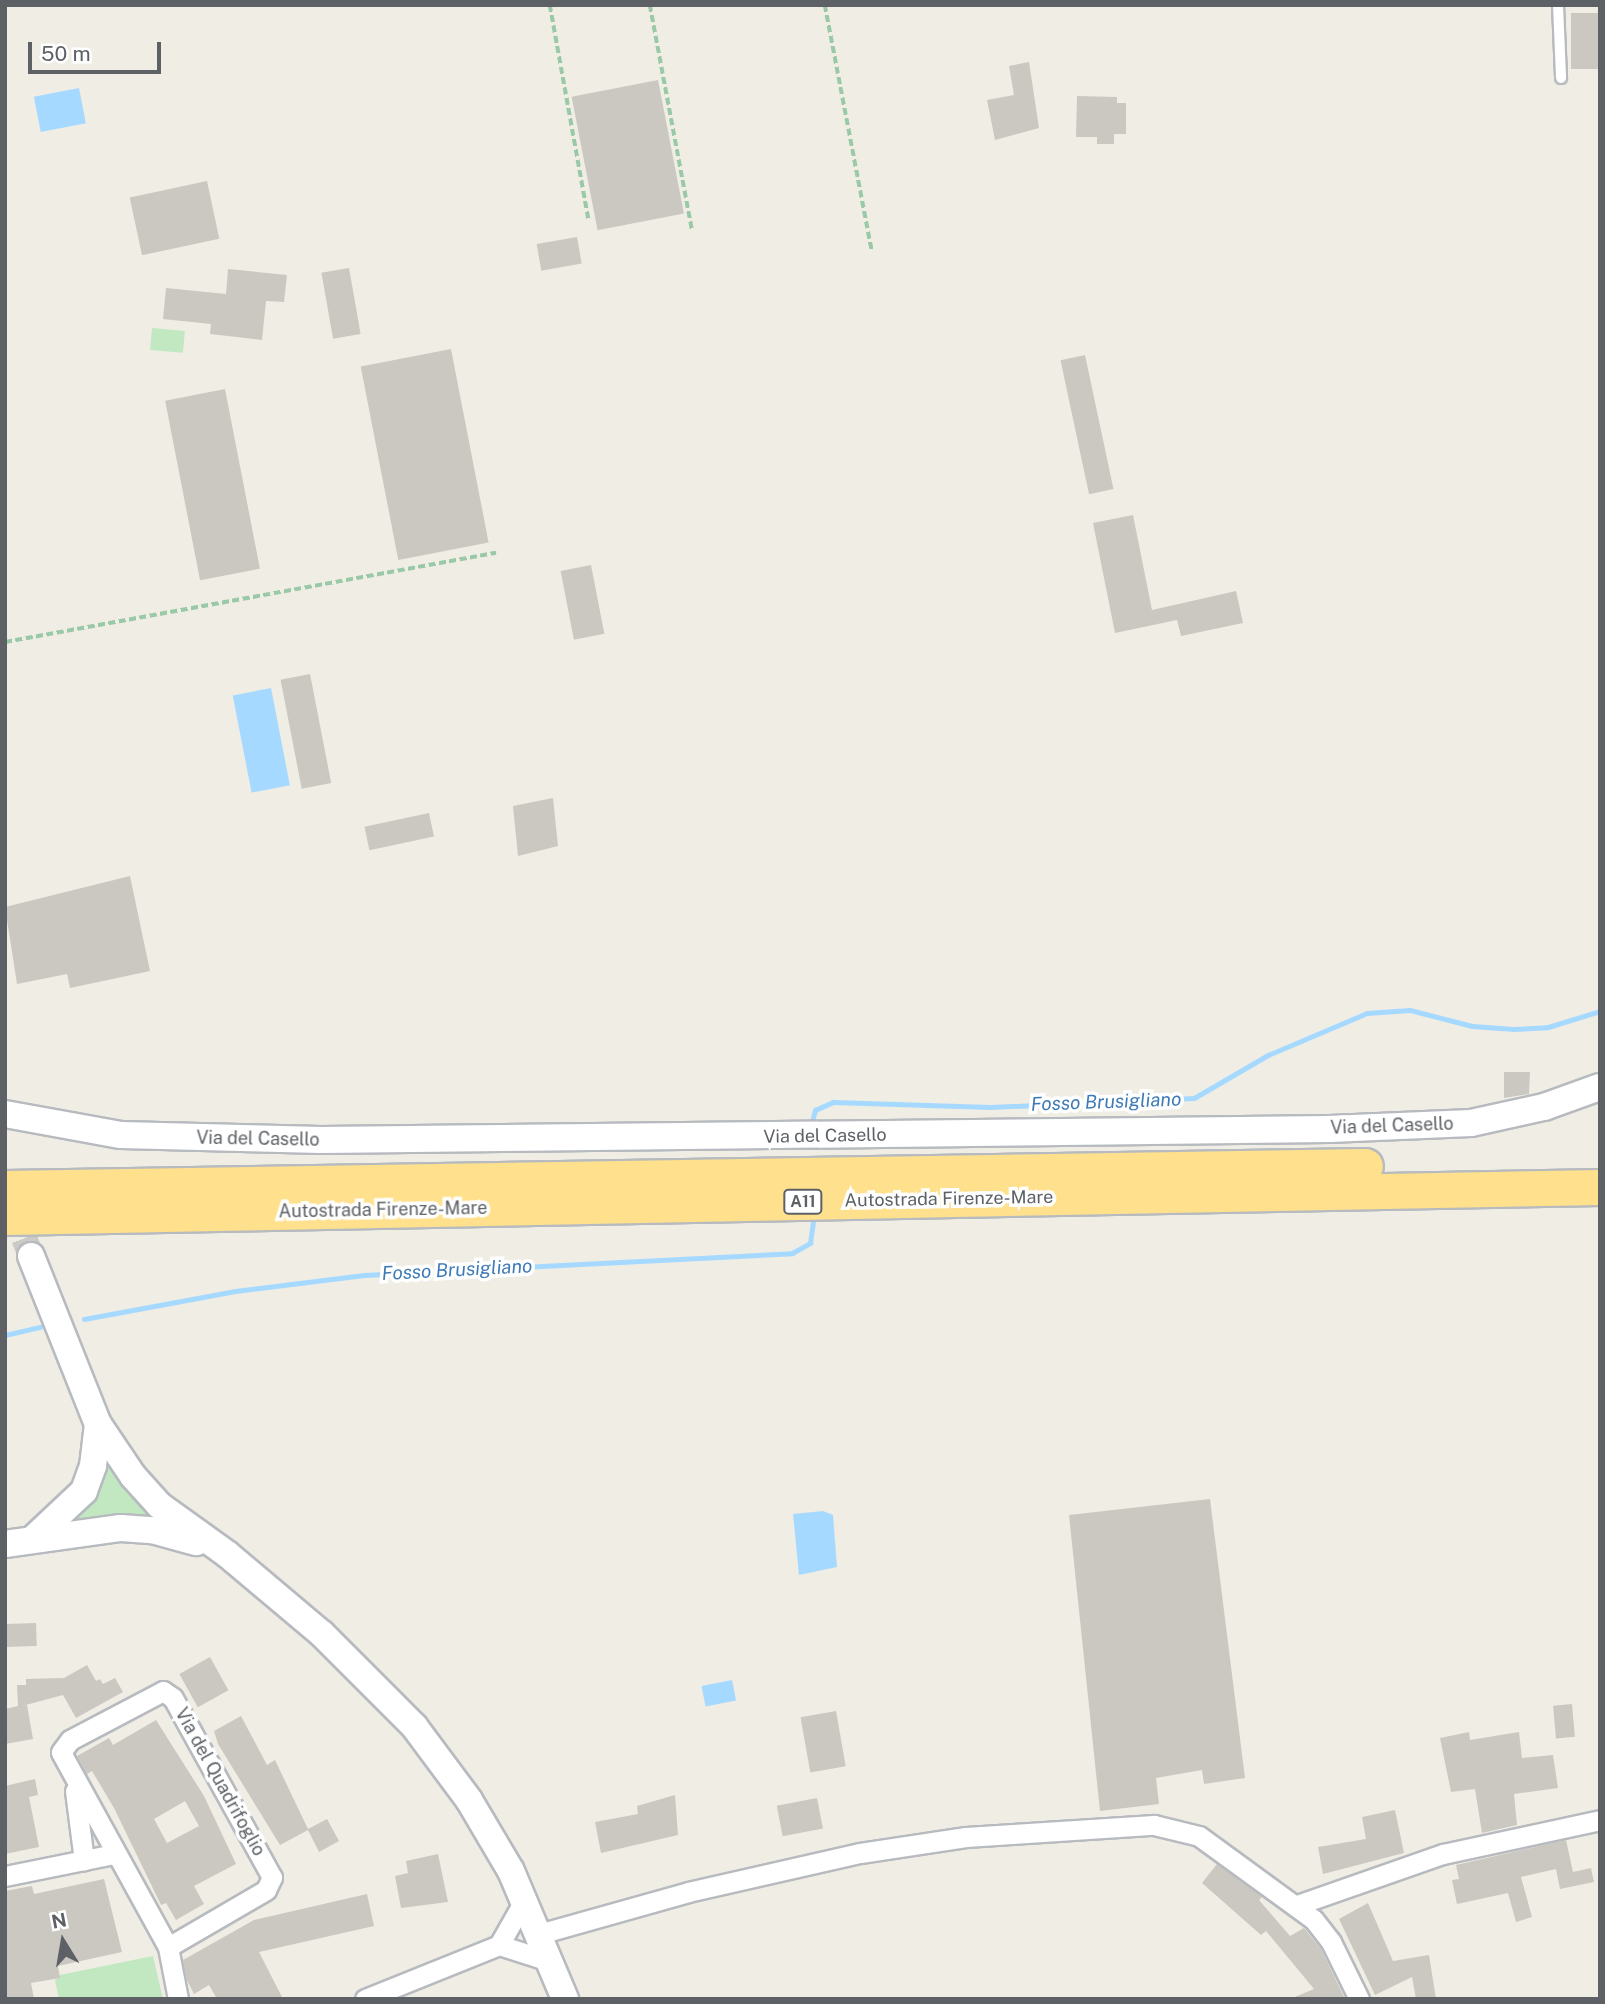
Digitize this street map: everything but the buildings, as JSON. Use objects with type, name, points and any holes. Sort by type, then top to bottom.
[{"type":"highway","name":"Autostrada Firenze-Mare","points":[[5,1188],[1600,1163]]},
{"type":"highway","name":"Autostrada Firenze-Mare","points":[[5,1217],[1600,1187]]},
{"type":"street","name":"Via del Casello","points":[[5,1114],[121,1135],[309,1140],[1329,1129],[1471,1123],[1544,1107],[1600,1087]]},
{"type":"street","name":"Via del Casello","points":[[5,1137],[22,1124],[47,1120]]},
{"type":"street","points":[[31,1256],[98,1424],[133,1476],[159,1506],[227,1554],[353,1661],[414,1726],[475,1810],[525,1899],[565,1999]]},
{"type":"street","points":[[34,1538],[84,1490],[93,1466],[98,1424]]},
{"type":"street","points":[[5,1545],[34,1538],[136,1528],[181,1537],[227,1554]]},
{"type":"street","name":"Via del Quadrifoglio","points":[[156,1691],[173,1698],[272,1880],[266,1890],[168,1947],[73,1779],[62,1756],[67,1742],[156,1691]]},
{"type":"street","points":[[73,1779],[84,1860]]},
{"type":"street","points":[[1297,1905],[1443,1854],[1600,1820]]},
{"type":"street","points":[[539,1934],[688,1892],[860,1853],[966,1837],[1117,1824],[1154,1825],[1199,1836],[1297,1905],[1331,1942],[1359,1999]]},
{"type":"street","points":[[5,1876],[114,1854]]},
{"type":"street","points":[[365,1999],[499,1945],[525,1899]]},
{"type":"street","points":[[539,1934],[555,1999]]},
{"type":"street","points":[[499,1945],[545,1960]]},
{"type":"street","points":[[168,1947],[178,1999]]},
{"type":"lane","points":[[1558,5],[1561,78]]},
{"type":"path","points":[[551,5],[589,222]]},
{"type":"path","points":[[649,5],[692,230]]},
{"type":"path","points":[[825,5],[872,252]]},
{"type":"path","points":[[5,642],[496,554]]},
{"type":"green space","points":[[152,328],[185,331],[183,353],[150,350]]},
{"type":"green space","points":[[106,1453],[138,1501],[156,1518],[66,1524],[80,1513]]},
{"type":"green space","points":[[153,1956],[163,1999],[59,1999],[55,1980],[60,1975]]},
{"type":"water","points":[[79,88],[86,123],[41,132],[34,97]]},
{"type":"water","points":[[271,688],[290,785],[252,793],[233,695]]},
{"type":"water","points":[[823,1511],[833,1515],[837,1567],[799,1575],[793,1514]]},
{"type":"water","points":[[732,1680],[736,1701],[706,1707],[702,1686]]},
{"type":"waterway","name":"Fosso Brusigliano","points":[[811,1125],[815,1110],[833,1102],[990,1107],[1194,1098],[1268,1055],[1367,1013],[1410,1010],[1472,1026],[1514,1029],[1548,1027],[1600,1011]]},
{"type":"waterway","name":"Fosso Brusigliano","points":[[84,1319],[235,1291],[364,1275],[792,1253],[810,1243],[813,1222]]},
{"type":"waterway","name":"Fosso Brusigliano","points":[[5,1335],[40,1327]]},
{"type":"tunnel","points":[[10,1202],[31,1256]]}]
